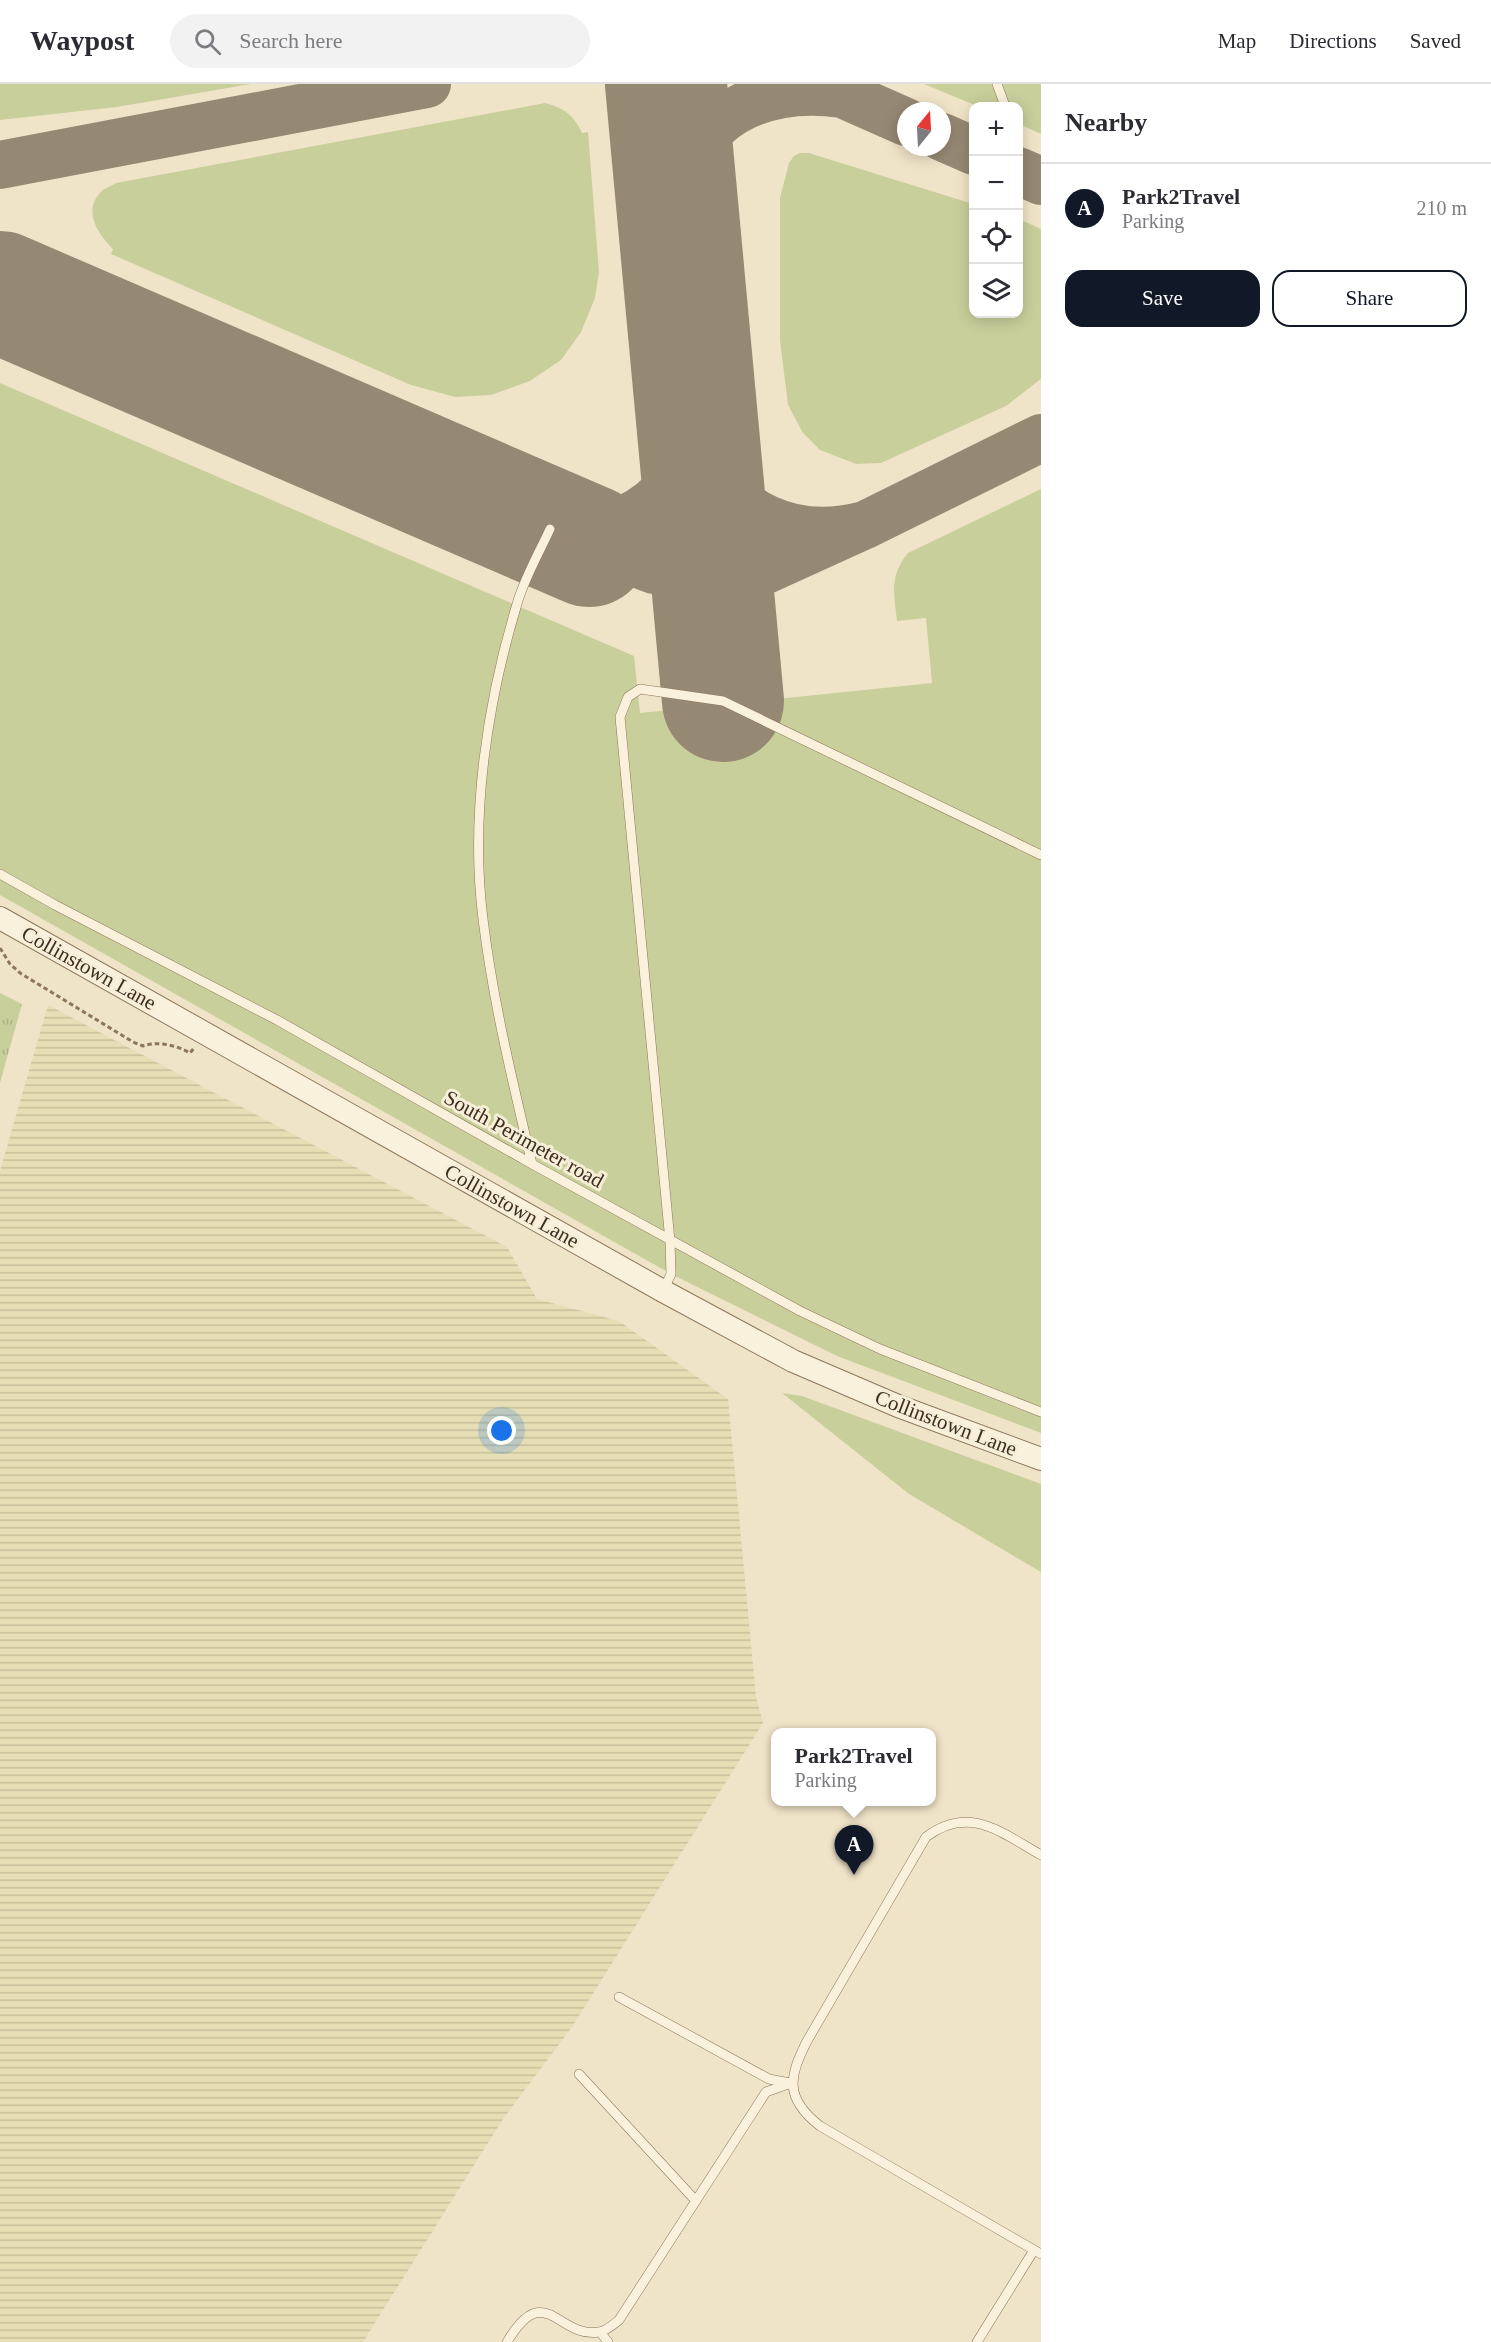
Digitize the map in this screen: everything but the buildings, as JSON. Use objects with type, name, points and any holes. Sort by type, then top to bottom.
[{"type":"street","name":"Collinstown Lane","points":[[0,918],[663,1291],[793,1361],[898,1406],[1041,1459]]},
{"type":"lane","points":[[997,84],[1004,102]]},
{"type":"lane","points":[[532,1164],[498,1018],[483,917],[478,842],[487,728],[517,602],[550,529]]},
{"type":"lane","points":[[663,1291],[671,1274],[670,1240],[620,717],[628,697],[640,689],[723,701],[1041,855]]},
{"type":"lane","name":"South Perimeter road","points":[[0,874],[277,1020],[532,1164],[800,1311],[880,1349],[1041,1412]]},
{"type":"lane","points":[[977,2342],[1037,2252],[820,2126],[803,2109],[792,2083],[795,2067],[807,2041],[926,1837],[953,1822],[972,1821],[992,1827],[1041,1855]]},
{"type":"lane","points":[[619,1997],[769,2079],[792,2083]]},
{"type":"lane","points":[[579,2074],[696,2201]]},
{"type":"lane","points":[[507,2342],[517,2326],[529,2315],[544,2313],[560,2318],[580,2331],[600,2332],[619,2320],[766,2092],[792,2083]]},
{"type":"lane","points":[[600,2332],[608,2342]]},
{"type":"path","points":[[0,948],[10,964],[20,973],[143,1046],[155,1042],[190,1053],[194,1050],[194,1044]]},
{"type":"shaded area","points":[[48,1005],[507,1247],[537,1299],[619,1321],[728,1399],[756,1697],[763,1723],[572,2027],[503,2119],[363,2342],[0,2342],[0,1171]]},
{"type":"green space","points":[[0,84],[251,84],[117,107],[0,120]]},
{"type":"green space","points":[[924,84],[1041,84],[1041,134],[1023,126],[1023,102],[969,103]]},
{"type":"green space","points":[[545,103],[563,110],[576,121],[582,133],[588,132],[599,272],[595,298],[581,332],[561,360],[530,381],[491,395],[455,397],[411,385],[111,254],[113,249],[98,230],[93,216],[94,201],[105,189],[116,183]]},
{"type":"green space","points":[[809,153],[969,203],[969,318],[1023,318],[1023,221],[1041,229],[1041,379],[1006,406],[881,463],[856,464],[820,450],[803,433],[788,405],[780,340],[780,198],[789,163],[794,156]]},
{"type":"green space","points":[[0,383],[634,656],[640,713],[932,683],[926,618],[897,621],[894,585],[902,561],[908,553],[1041,489],[1041,1433],[837,1356],[671,1274],[0,895]]},
{"type":"green space","points":[[0,993],[22,1004],[0,1083]]},
{"type":"green space","points":[[782,1393],[802,1396],[1041,1484],[1041,1572],[909,1494]]},
{"type":"taxiway","points":[[0,165],[427,84]]},
{"type":"taxiway","points":[[677,164],[678,143],[684,122],[702,84]]},
{"type":"taxiway","points":[[820,84],[897,118]]},
{"type":"taxiway","points":[[842,94],[792,93],[768,97],[745,106],[725,118],[708,134],[694,154],[685,178],[682,199],[682,233],[697,402],[705,445],[715,470],[730,491],[747,507],[767,519],[790,527],[814,530],[839,530],[865,525]]},
{"type":"taxiway","points":[[951,141],[969,149]]},
{"type":"taxiway","points":[[1023,173],[1041,181]]},
{"type":"taxiway","points":[[543,526],[578,529],[599,527],[627,518],[651,503],[672,483],[687,458],[696,413]]},
{"type":"taxiway","points":[[589,546],[654,570],[687,576],[711,577],[766,570],[865,525],[1041,438]]},
{"type":"runway","points":[[666,84],[723,701]]},
{"type":"runway","points":[[0,292],[589,546]]},
{"type":"place","name":"Park2Travel","points":[[854,1875]]}]
